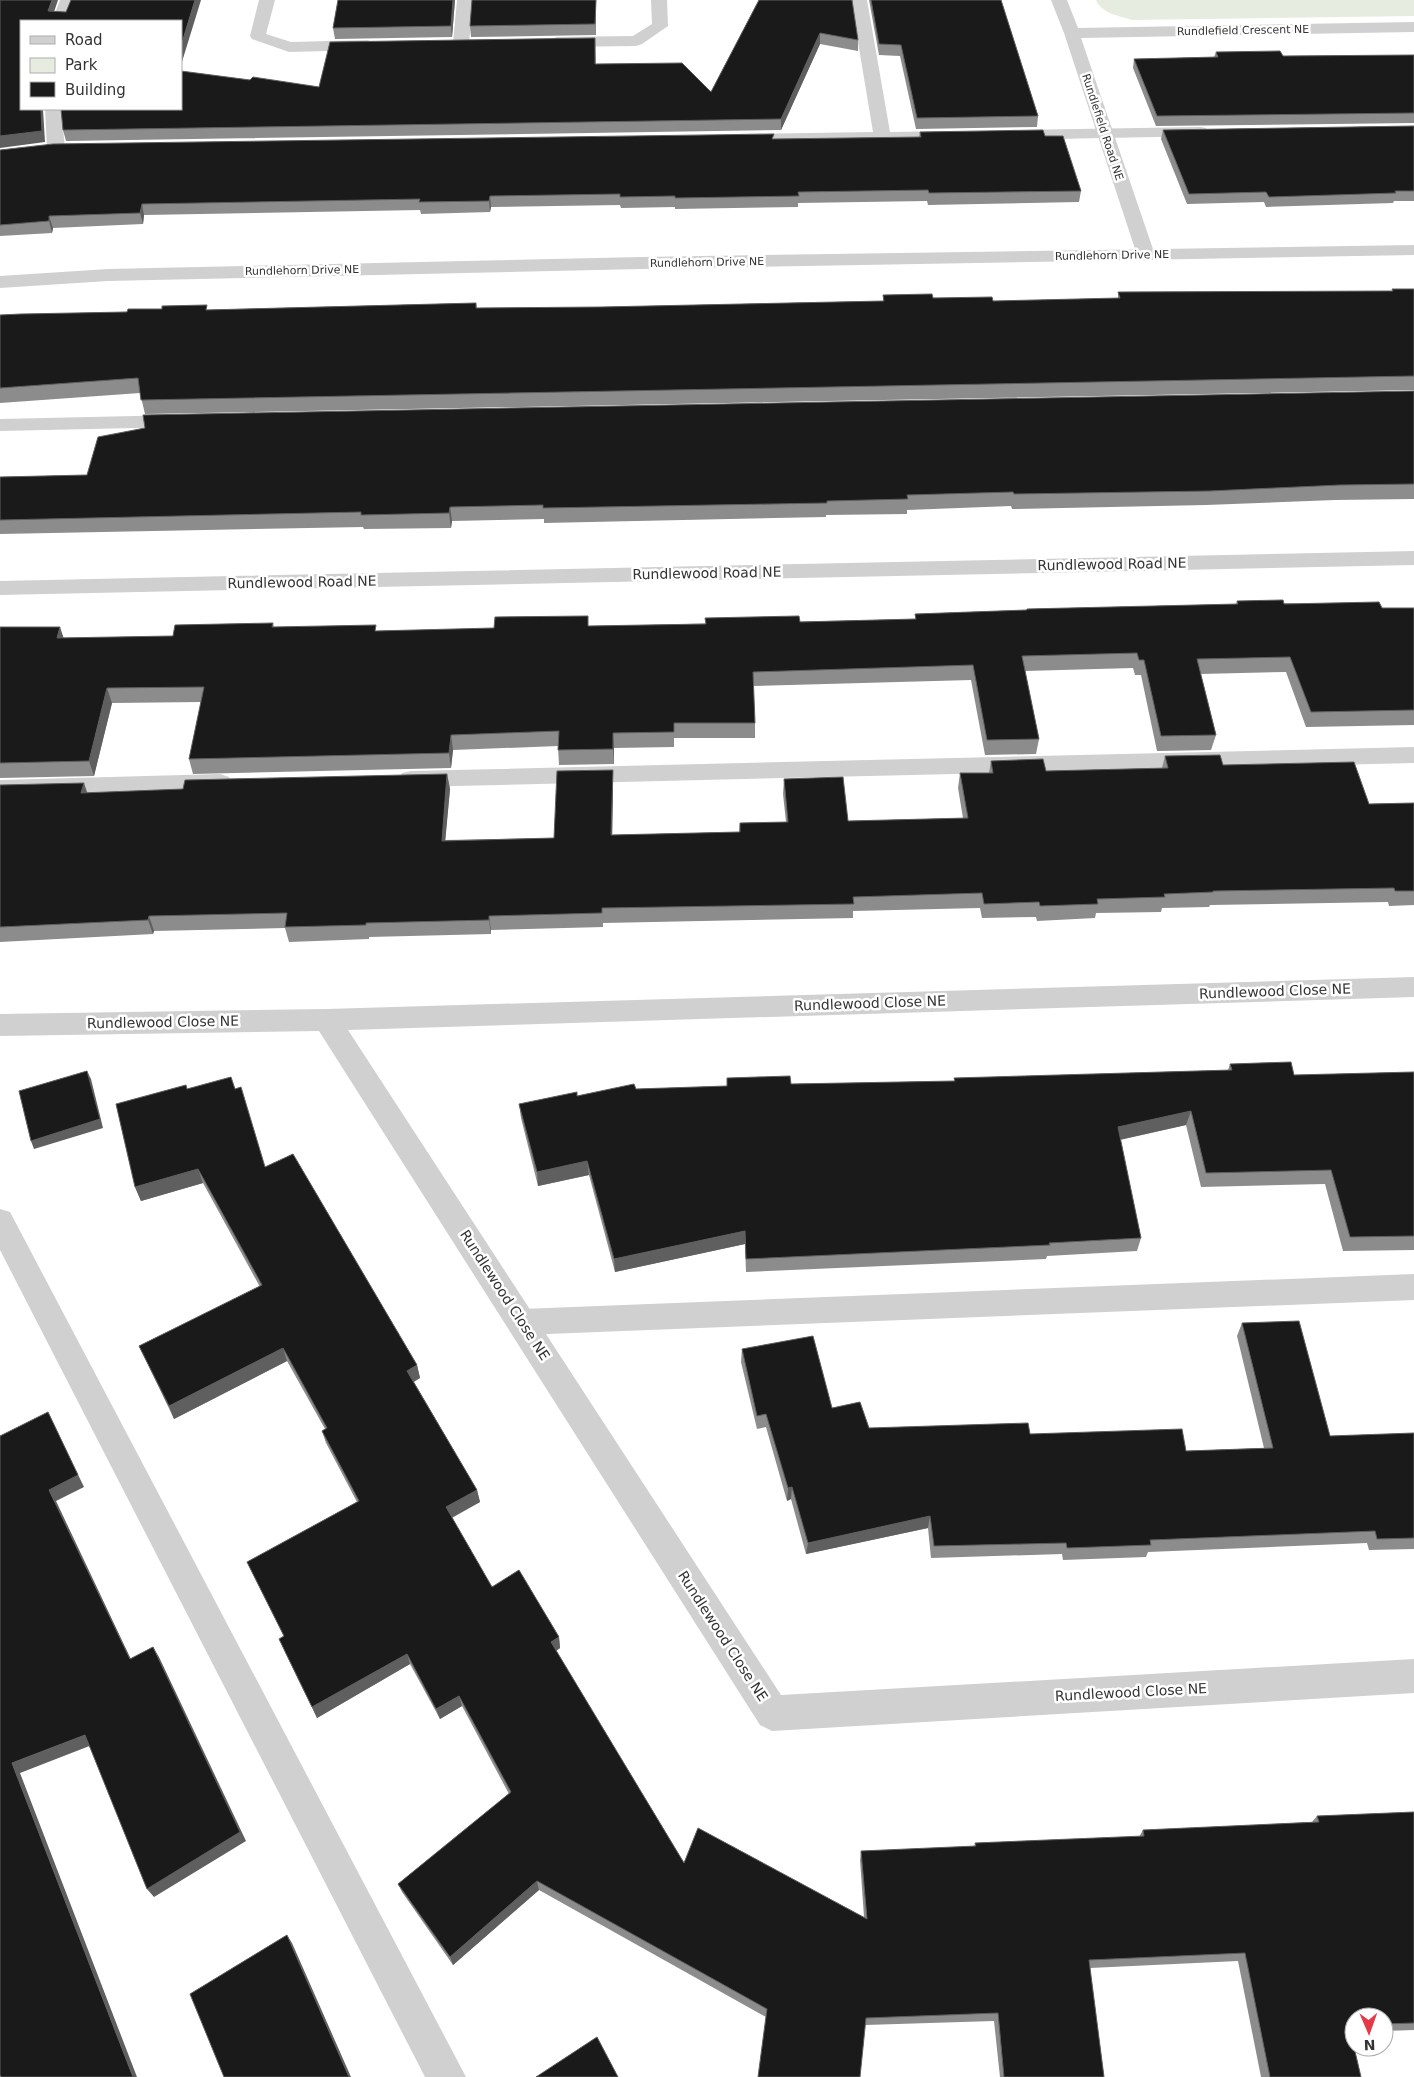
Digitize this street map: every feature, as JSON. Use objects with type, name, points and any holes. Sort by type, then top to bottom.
[{"type":"street","points":[[60,20],[68,0]]},
{"type":"street","points":[[267,0],[258,36],[289,47],[384,45]]},
{"type":"street","points":[[461,43],[465,0]]},
{"type":"street","points":[[538,42],[636,41],[660,26],[659,0]]},
{"type":"street","points":[[859,0],[882,136]]},
{"type":"street","name":"Rundlefield Road NE","points":[[1059,0],[1072,33],[1146,255]]},
{"type":"street","name":"Rundlefield Crescent NE","points":[[1072,33],[1414,28]]},
{"type":"street","points":[[442,44],[480,43]]},
{"type":"street","points":[[53,110],[56,148]]},
{"type":"street","points":[[722,139],[1215,132]]},
{"type":"street","points":[[38,150],[76,148]]},
{"type":"street","name":"Rundlehorn Drive NE","points":[[0,282],[148,274],[631,263],[1414,250]]},
{"type":"street","points":[[0,425],[199,421]]},
{"type":"street","name":"Rundlewood Road NE","points":[[0,588],[1414,558]]},
{"type":"street","points":[[388,780],[1414,755]]},
{"type":"street","points":[[0,789],[239,783]]},
{"type":"street","name":"Rundlewood Close NE","points":[[0,1025],[327,1020],[1414,987]]},
{"type":"street","name":"Rundlewood Close NE","points":[[327,1020],[772,1713],[1414,1676]]},
{"type":"street","points":[[0,1221],[446,2077]]},
{"type":"street","points":[[522,1322],[1414,1287]]},
{"type":"green space","points":[[1096,0],[1414,0],[1414,16],[1132,20],[1106,11]]},
{"type":"building","points":[[0,0],[52,0],[48,11],[66,12],[71,0],[195,0],[182,43],[182,20],[20,20],[20,110],[41,110],[42,131],[0,136]]},
{"type":"building","points":[[338,0],[453,0],[451,26],[333,28]]},
{"type":"building","points":[[472,0],[596,0],[595,24],[470,26]]},
{"type":"building","points":[[759,0],[852,0],[858,40],[820,33],[781,119],[63,130],[61,110],[182,110],[182,71],[250,80],[253,77],[319,87],[330,42],[595,38],[595,64],[682,63],[711,92]]},
{"type":"building","points":[[871,0],[1001,0],[1038,116],[917,118],[901,45],[879,44]]},
{"type":"building","points":[[1280,51],[1283,56],[1414,55],[1414,113],[1157,116],[1134,59],[1218,57],[1216,52]]},
{"type":"building","points":[[1414,126],[1414,191],[1269,197],[1266,192],[1189,194],[1163,130]]},
{"type":"building","points":[[1043,130],[1045,136],[1063,136],[1081,191],[929,193],[928,190],[798,192],[799,196],[675,198],[675,196],[620,197],[620,194],[490,196],[489,201],[419,202],[420,199],[142,204],[140,213],[49,216],[49,221],[0,225],[0,150],[53,144],[774,134],[772,139],[921,137],[920,132]]},
{"type":"building","points":[[1392,289],[1414,289],[1414,376],[141,400],[138,378],[0,388],[0,315],[127,312],[128,309],[162,309],[162,306],[207,305],[206,310],[476,303],[476,308],[601,307],[884,301],[883,295],[932,294],[933,298],[992,297],[993,301],[1120,298],[1118,292],[1393,291]]},
{"type":"building","points":[[1414,391],[1414,484],[1340,485],[1209,491],[1014,494],[1013,492],[907,495],[908,499],[827,501],[827,503],[543,508],[543,505],[450,507],[449,513],[361,515],[361,512],[0,520],[0,477],[87,475],[98,437],[145,428],[143,415]]},
{"type":"building","points":[[1283,600],[1284,604],[1379,602],[1382,608],[1414,608],[1414,710],[1311,712],[1290,657],[1197,659],[1216,735],[1161,736],[1144,660],[1139,660],[1137,653],[1022,656],[1039,739],[987,740],[973,665],[753,672],[755,723],[674,723],[674,732],[613,733],[613,749],[558,750],[559,731],[451,735],[449,753],[189,759],[204,687],[107,688],[89,761],[0,763],[0,627],[60,627],[57,638],[173,636],[175,625],[273,623],[272,627],[376,625],[375,631],[494,628],[495,617],[588,616],[588,626],[706,624],[705,618],[799,616],[800,622],[916,619],[915,614],[1027,609],[1238,604],[1237,601]]},
{"type":"building","points":[[1220,755],[1223,765],[1354,762],[1369,804],[1414,803],[1414,891],[1395,891],[1394,888],[1213,891],[1164,894],[1165,897],[1097,899],[1098,904],[1040,906],[1039,902],[984,904],[982,893],[853,897],[854,904],[602,908],[602,913],[489,916],[489,920],[366,923],[366,925],[285,927],[287,913],[149,916],[148,920],[0,927],[0,785],[84,783],[81,793],[183,789],[185,780],[447,774],[442,841],[554,838],[557,771],[613,770],[611,835],[740,832],[740,823],[788,822],[784,779],[843,777],[848,821],[968,818],[960,773],[993,773],[991,761],[1043,759],[1046,771],[1168,768],[1165,756]]},
{"type":"building","points":[[1291,1062],[1294,1075],[1414,1072],[1414,1236],[1350,1237],[1331,1170],[1206,1173],[1191,1111],[1118,1127],[1141,1238],[1049,1243],[1050,1245],[746,1259],[745,1231],[614,1259],[587,1161],[537,1172],[519,1104],[577,1092],[577,1096],[634,1084],[636,1089],[727,1086],[727,1078],[790,1076],[791,1084],[955,1081],[954,1078],[1232,1070],[1230,1064]]},
{"type":"building","points":[[87,1071],[100,1119],[31,1141],[19,1091]]},
{"type":"building","points":[[231,1077],[235,1089],[241,1087],[265,1167],[293,1154],[417,1365],[407,1371],[477,1490],[446,1507],[492,1587],[519,1570],[559,1637],[551,1642],[684,1863],[698,1828],[867,1919],[861,1851],[976,1846],[975,1843],[1144,1836],[1143,1830],[1319,1822],[1317,1816],[1414,1812],[1414,2023],[1394,2024],[1394,2007],[1344,2007],[1344,2057],[1356,2057],[1361,2077],[1270,2077],[1245,1953],[1089,1960],[1104,2077],[1004,2077],[998,2013],[866,2018],[860,2077],[758,2077],[767,2009],[537,1881],[450,1957],[398,1884],[511,1792],[459,1696],[436,1709],[407,1654],[312,1707],[279,1639],[284,1636],[247,1562],[359,1501],[322,1431],[327,1428],[283,1348],[169,1406],[139,1346],[262,1285],[198,1169],[135,1187],[116,1104],[186,1085],[187,1089]]},
{"type":"building","points":[[1299,1321],[1330,1436],[1414,1433],[1414,1538],[1377,1539],[1375,1531],[1150,1540],[1151,1545],[1067,1548],[1066,1543],[934,1546],[930,1516],[808,1543],[792,1487],[788,1488],[766,1414],[757,1416],[742,1349],[813,1336],[832,1408],[860,1402],[869,1428],[1028,1423],[1030,1434],[1182,1429],[1186,1451],[1273,1448],[1242,1323]]},
{"type":"building","points":[[48,1412],[78,1475],[49,1490],[130,1659],[153,1647],[240,1832],[147,1889],[85,1735],[12,1763],[133,2077],[1,2077],[0,2075],[0,1436]]},
{"type":"building","points":[[287,1935],[349,2077],[224,2077],[190,1994]]},
{"type":"building","points":[[597,2037],[618,2077],[536,2077]]}]
